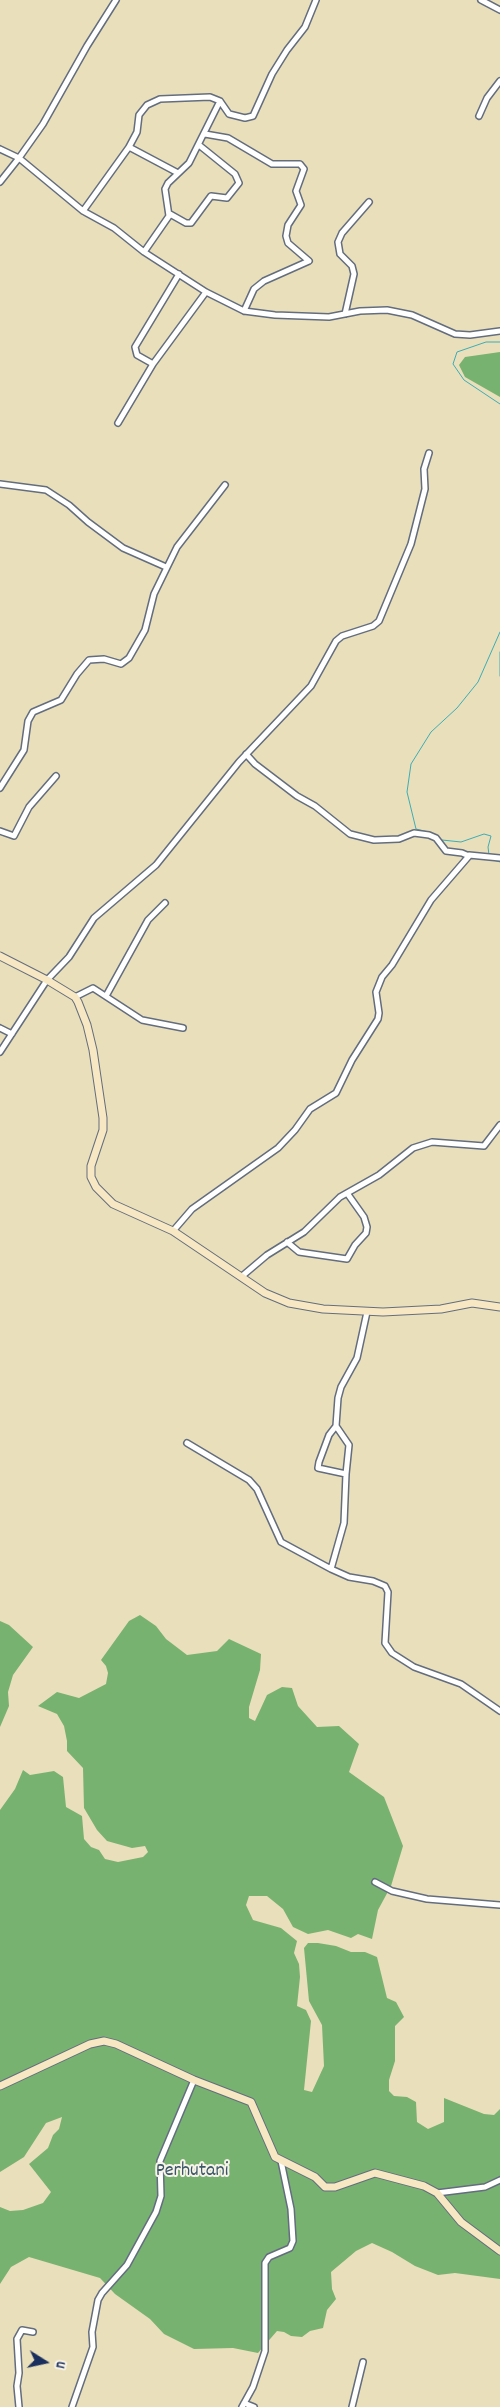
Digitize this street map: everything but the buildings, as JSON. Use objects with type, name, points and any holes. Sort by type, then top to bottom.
[{"type":"street","points":[[0,182],[43,124],[87,46],[116,0]]},
{"type":"street","points":[[83,211],[129,147],[137,132],[139,115],[151,101],[205,96],[220,101],[229,114],[245,118],[253,116],[272,74],[287,50],[305,27],[316,0]]},
{"type":"street","points":[[481,0],[500,10]]},
{"type":"street","points":[[479,116],[487,98],[500,81]]},
{"type":"street","points":[[144,252],[170,214],[165,189],[178,173],[189,164],[220,101]]},
{"type":"street","points":[[205,134],[228,138],[272,164],[295,163],[300,164],[304,169],[296,191],[301,205],[288,225],[286,236],[288,243],[309,261],[264,281],[254,289],[244,311]]},
{"type":"street","points":[[170,214],[186,223],[192,223],[211,196],[226,198],[239,184],[235,174],[199,145]]},
{"type":"street","points":[[129,147],[178,173]]},
{"type":"street","points":[[0,149],[19,158],[83,211],[114,228],[144,252],[206,292],[244,311],[312,317],[375,310],[401,312],[422,319],[448,332],[463,335],[500,331]]},
{"type":"street","points":[[346,314],[354,274],[352,266],[340,254],[338,242],[342,234],[369,202]]},
{"type":"street","points":[[153,364],[137,355],[135,347],[179,274]]},
{"type":"street","points":[[118,423],[153,364],[206,292]]},
{"type":"street","points":[[0,1052],[47,980],[69,957],[97,914],[156,865],[246,754],[311,686],[339,638],[373,626],[381,618],[410,544],[425,489],[424,469],[429,453]]},
{"type":"street","points":[[0,484],[46,490],[69,505],[123,548],[166,567]]},
{"type":"street","points":[[0,788],[24,750],[28,721],[33,712],[61,700],[77,674],[89,660],[104,659],[121,664],[129,658],[145,630],[154,594],[166,567],[190,528],[225,485]]},
{"type":"street","points":[[246,754],[255,764],[297,796],[315,806],[350,834],[374,840],[399,839],[414,833],[429,835],[436,838],[446,851],[500,858]]},
{"type":"street","points":[[0,831],[14,836],[30,807],[56,776]]},
{"type":"street","points":[[173,1231],[192,1209],[278,1148],[295,1130],[310,1109],[336,1094],[352,1060],[378,1019],[376,992],[382,977],[392,965],[431,900],[468,855]]},
{"type":"street","points":[[106,996],[148,920],[165,903]]},
{"type":"street","points":[[0,956],[75,997],[87,1025],[103,1118],[102,1130],[91,1166],[91,1177],[96,1187],[119,1207],[173,1231],[264,1294],[289,1303],[323,1309],[367,1312],[441,1309],[472,1303],[500,1307]]},
{"type":"street","points":[[75,997],[80,996],[90,988],[106,996],[142,1020],[183,1028]]},
{"type":"street","points":[[0,1028],[12,1034]]},
{"type":"street","points":[[241,1277],[267,1255],[304,1232],[347,1192],[378,1175],[419,1145],[432,1142],[484,1146],[500,1125]]},
{"type":"street","points":[[287,1242],[299,1252],[347,1259],[355,1245],[366,1232],[367,1227],[364,1217],[347,1192]]},
{"type":"street","points":[[346,1474],[318,1468],[328,1435],[336,1426],[339,1392],[356,1358],[367,1312]]},
{"type":"street","points":[[331,1569],[344,1523],[349,1442],[336,1426]]},
{"type":"street","points":[[186,1442],[249,1480],[257,1489],[281,1542],[349,1577],[373,1581],[385,1586],[388,1592],[385,1643],[392,1653],[414,1667],[461,1684],[500,1711]]},
{"type":"street","points":[[375,1882],[392,1891],[426,1899],[500,1905]]},
{"type":"street","points":[[0,2086],[90,2044],[104,2041],[124,2047],[194,2080],[251,2102],[271,2151],[281,2161],[306,2172],[328,2188],[375,2173],[424,2186],[436,2193],[461,2222],[500,2251]]},
{"type":"street","points":[[72,2407],[93,2346],[92,2332],[98,2300],[127,2265],[156,2212],[161,2196],[160,2161],[194,2080]]},
{"type":"street","points":[[254,2407],[243,2405],[253,2387],[265,2351],[265,2263],[269,2257],[290,2248],[293,2241],[291,2209],[281,2161]]},
{"type":"street","points":[[436,2193],[485,2188],[500,2180]]},
{"type":"street","points":[[20,2407],[17,2386],[19,2373],[17,2339],[22,2330],[33,2332]]},
{"type":"street","points":[[352,2407],[363,2362]]},
{"type":"green space","points":[[500,352],[500,397],[465,377],[459,365],[465,357]]},
{"type":"green space","name":"Perhutani","points":[[140,1615],[156,1626],[166,1639],[187,1655],[217,1651],[229,1639],[261,1654],[260,1670],[249,1707],[249,1718],[255,1721],[267,1695],[282,1687],[292,1688],[298,1706],[317,1727],[339,1726],[359,1744],[349,1772],[384,1797],[403,1846],[391,1886],[378,1910],[372,1939],[358,1934],[351,1938],[328,1930],[308,1934],[293,1927],[283,1909],[267,1896],[249,1896],[246,1905],[253,1920],[281,1928],[297,1941],[294,1953],[299,1964],[300,1977],[297,2006],[306,2010],[311,2021],[304,2090],[312,2092],[324,2066],[322,2025],[309,2001],[304,1948],[308,1943],[318,1943],[336,1946],[351,1952],[365,1952],[377,1957],[387,1998],[396,2002],[404,2017],[395,2026],[395,2061],[389,2080],[389,2091],[394,2096],[407,2097],[416,2102],[417,2122],[428,2129],[444,2122],[444,2098],[484,2114],[494,2115],[500,2109],[500,2279],[455,2273],[438,2275],[415,2266],[372,2243],[356,2251],[331,2272],[332,2289],[336,2299],[327,2310],[323,2328],[310,2331],[302,2337],[291,2336],[277,2331],[258,2353],[233,2348],[194,2349],[164,2334],[150,2319],[115,2294],[100,2278],[29,2257],[11,2267],[0,2284],[0,2207],[10,2211],[23,2210],[43,2203],[51,2192],[29,2164],[48,2148],[53,2135],[59,2129],[62,2117],[46,2123],[24,2157],[0,2172],[0,1810],[15,1789],[23,1770],[30,1775],[54,1771],[63,1777],[66,1807],[82,1816],[84,1839],[91,1847],[99,1850],[105,1859],[118,1862],[143,1857],[148,1852],[145,1846],[132,1848],[107,1841],[97,1830],[84,1808],[83,1768],[67,1751],[64,1726],[57,1714],[38,1706],[57,1692],[79,1698],[106,1684],[108,1673],[106,1666],[101,1660],[129,1621]]},
{"type":"green space","points":[[0,1621],[9,1625],[33,1647],[13,1675],[8,1692],[9,1706],[0,1727]]},
{"type":"waterway","points":[[500,342],[486,342],[457,352],[453,364],[464,380],[500,404]]},
{"type":"waterway","points":[[428,832],[416,829],[407,792],[411,764],[431,732],[457,708],[478,682],[500,632]]},
{"type":"waterway","points":[[500,652],[500,676]]},
{"type":"waterway","points":[[442,840],[461,842],[484,834],[491,836],[488,847],[489,855]]},
{"type":"waterway","points":[[490,859],[500,862]]}]
